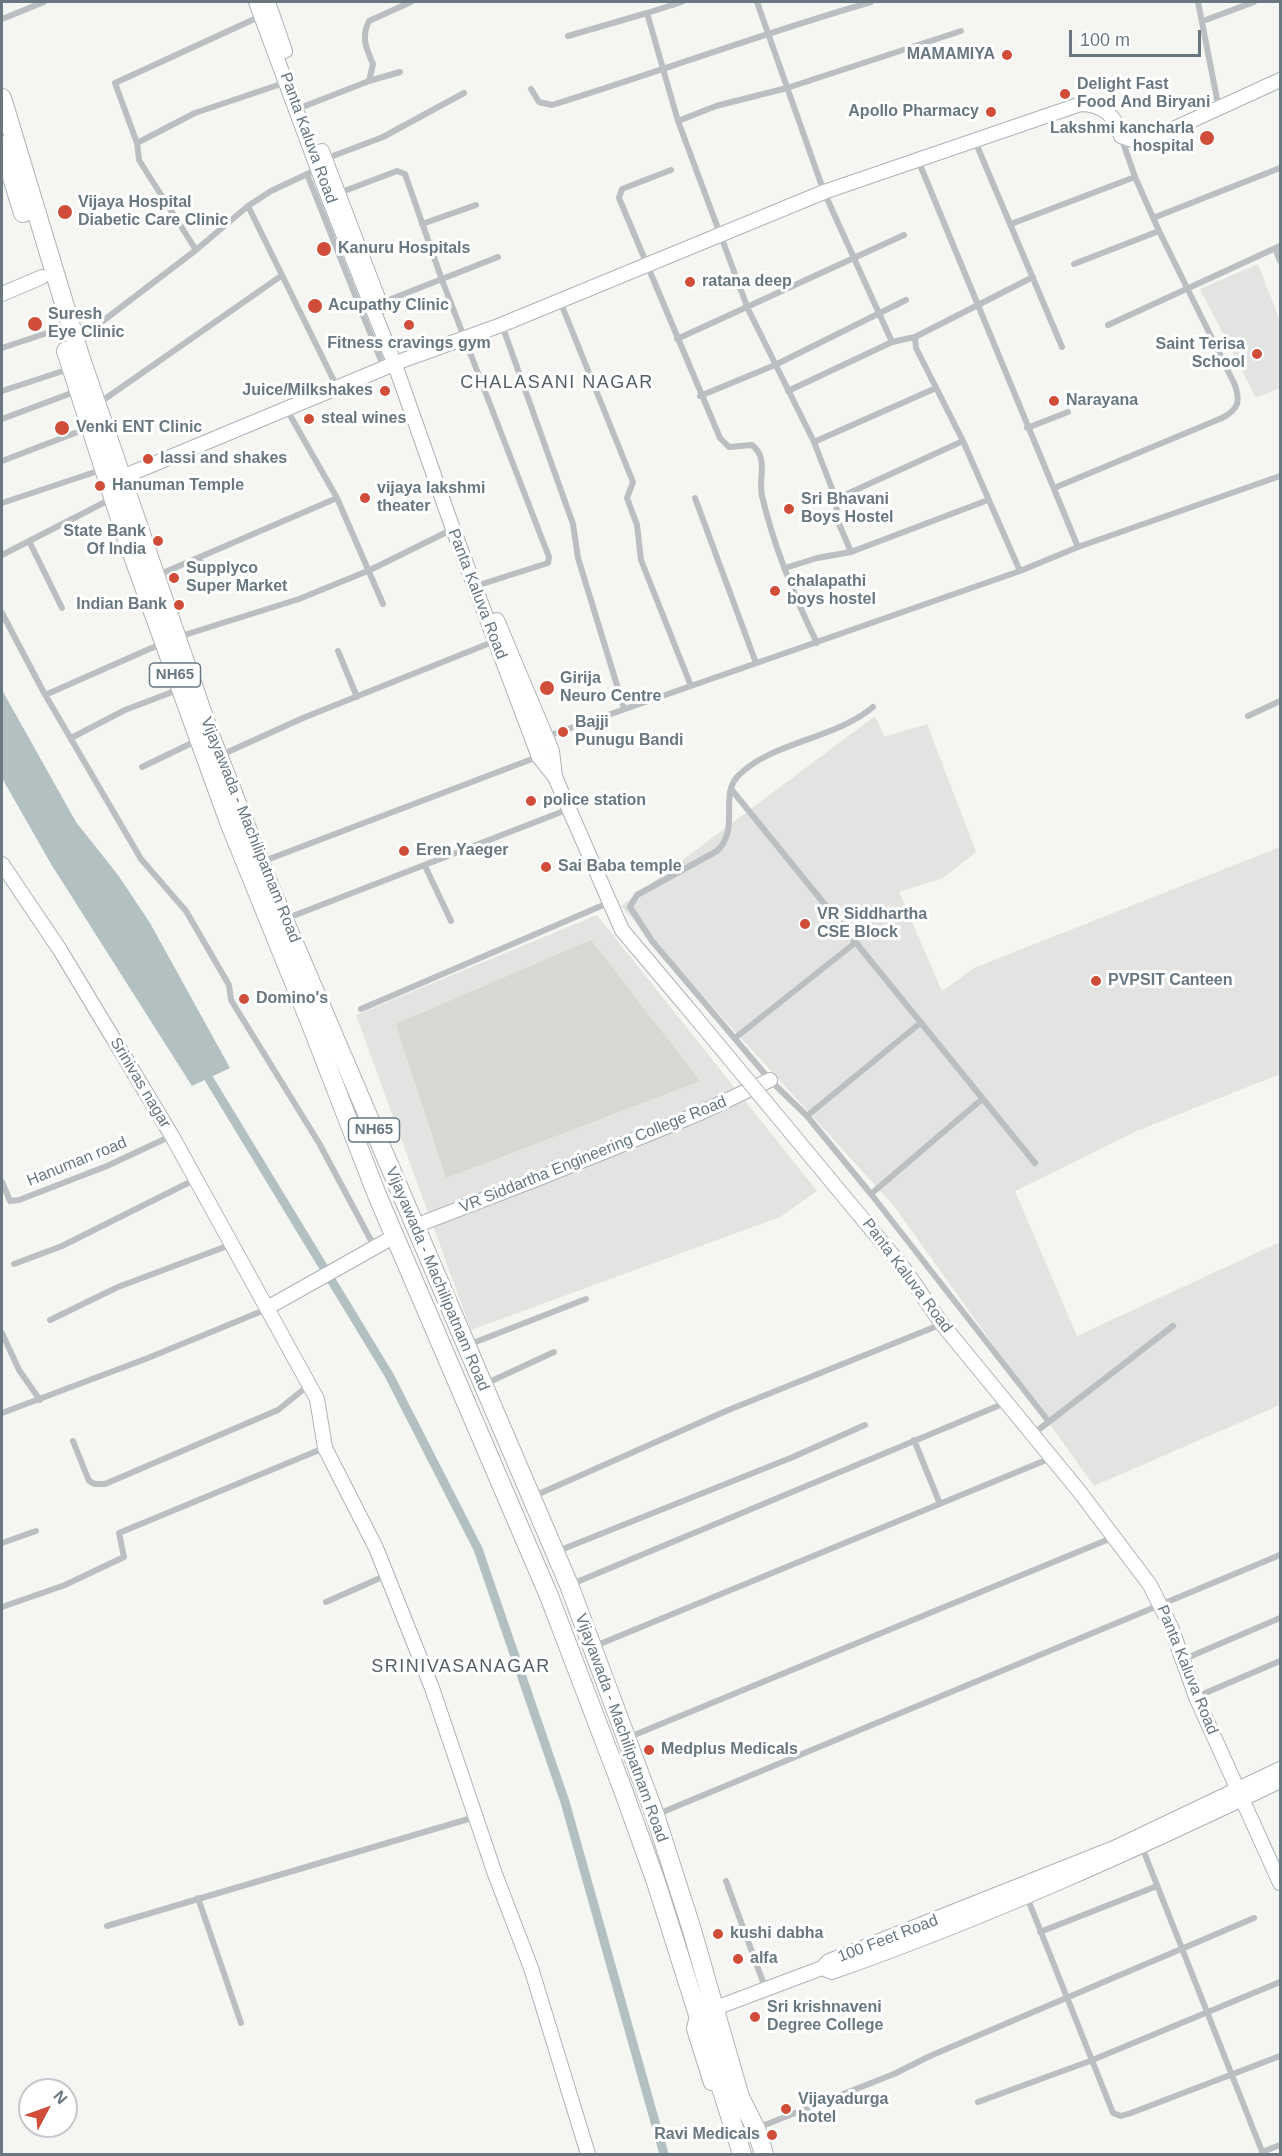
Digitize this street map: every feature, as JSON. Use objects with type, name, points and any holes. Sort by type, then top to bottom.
[{"type":"highway","name":"Vijayawada - Machilipatnam Road","points":[[2,98],[96,405],[116,481],[169,640],[219,756],[260,863],[555,1552],[655,1815],[691,1927],[705,2012],[742,2154]]},
{"type":"highway","name":"Vijayawada - Machilipatnam Road","points":[[2,145],[90,427],[116,481],[154,576],[180,689],[229,822],[395,1236],[549,1596],[623,1790],[671,1930],[740,2097],[756,2129],[764,2154]]},
{"type":"highway","points":[[671,1930],[691,1927]]},
{"type":"street","points":[[2,19],[44,2]]},
{"type":"street","name":"Panta Kaluva Road","points":[[256,2],[266,8],[305,106],[317,167],[339,193],[380,303],[394,365],[437,465],[545,754],[608,903],[622,930],[905,1270],[942,1324],[1114,1537],[1162,1605],[1196,1697],[1242,1793],[1265,1853],[1281,1883]]},
{"type":"street","points":[[369,81],[373,64],[364,45],[365,30],[369,21],[411,2]]},
{"type":"street","points":[[568,36],[682,2]]},
{"type":"street","points":[[757,2],[825,192],[892,342]]},
{"type":"street","points":[[531,89],[539,102],[552,105],[666,69],[768,32],[871,2]]},
{"type":"street","points":[[1198,2],[1219,109]]},
{"type":"street","points":[[1203,21],[1254,2]]},
{"type":"street","points":[[196,250],[139,160],[137,143],[114,87],[117,80],[266,8]]},
{"type":"street","name":"Panta Kaluva Road","points":[[266,8],[317,167],[394,365],[495,641],[539,738]]},
{"type":"street","points":[[647,13],[666,69],[678,121],[748,309],[814,442],[836,498],[837,519],[851,552]]},
{"type":"street","points":[[678,121],[716,106],[787,88],[961,31]]},
{"type":"street","points":[[305,106],[369,81],[400,72]]},
{"type":"street","points":[[1121,136],[1132,140],[1149,140],[1281,80]]},
{"type":"street","points":[[137,143],[195,113],[288,82]]},
{"type":"street","points":[[75,342],[196,250],[248,206],[271,191],[383,137],[464,93]]},
{"type":"street","points":[[2,503],[116,481],[394,365],[501,325],[825,192],[1081,104],[1093,104],[1106,111],[1119,128],[1135,177],[1234,383],[1239,402],[1235,411],[1054,488]]},
{"type":"street","points":[[975,141],[1062,347]]},
{"type":"street","points":[[918,160],[1078,547]]},
{"type":"street","points":[[1153,218],[1281,168]]},
{"type":"street","points":[[671,170],[619,193],[676,339],[723,443],[729,447],[752,445],[759,453],[762,461],[760,485],[768,523],[799,607],[817,643]]},
{"type":"street","points":[[339,193],[393,172],[405,174],[442,280],[549,560],[539,567],[482,584]]},
{"type":"street","points":[[1011,224],[1135,177]]},
{"type":"street","points":[[248,206],[338,389]]},
{"type":"street","points":[[422,224],[476,206]]},
{"type":"street","points":[[1074,264],[1159,231]]},
{"type":"street","points":[[676,339],[748,309],[904,235]]},
{"type":"street","points":[[1108,325],[1278,247],[1281,261]]},
{"type":"street","points":[[380,303],[498,257]]},
{"type":"street","points":[[96,405],[281,276]]},
{"type":"street","points":[[2,294],[42,277]]},
{"type":"street","points":[[788,391],[892,342],[915,337],[1033,277]]},
{"type":"street","points":[[700,396],[775,365],[906,300]]},
{"type":"street","points":[[560,301],[633,482],[627,498],[637,525],[641,560],[691,686]]},
{"type":"street","points":[[501,325],[573,524],[578,558],[624,708]]},
{"type":"street","points":[[2,348],[59,329]]},
{"type":"street","points":[[915,337],[916,348],[963,441],[1020,571]]},
{"type":"street","points":[[2,391],[71,369]]},
{"type":"street","points":[[814,442],[936,388]]},
{"type":"street","points":[[2,419],[78,391]]},
{"type":"street","points":[[287,410],[337,498],[383,604]]},
{"type":"street","points":[[1027,428],[1068,412]]},
{"type":"street","points":[[2,461],[90,427]]},
{"type":"street","points":[[836,498],[963,441]]},
{"type":"street","points":[[539,738],[817,643],[1020,571],[1078,547],[1281,476]]},
{"type":"street","points":[[2,555],[29,541],[116,481]]},
{"type":"street","points":[[154,576],[337,498]]},
{"type":"street","points":[[695,498],[756,663]]},
{"type":"street","points":[[785,568],[817,558],[851,552],[988,500]]},
{"type":"street","points":[[45,695],[169,640],[299,599],[370,570],[453,529]]},
{"type":"street","points":[[29,541],[62,608]]},
{"type":"street","points":[[199,558],[206,574]]},
{"type":"street","points":[[2,613],[45,695],[141,859],[186,911],[230,985],[231,1000],[319,1143],[375,1247]]},
{"type":"street","points":[[219,756],[495,641]]},
{"type":"street","points":[[338,651],[357,697]]},
{"type":"street","points":[[71,738],[124,710],[180,689]]},
{"type":"street","points":[[1248,716],[1281,701]]},
{"type":"street","points":[[873,707],[853,722],[759,759],[736,778],[731,789],[729,830],[725,843],[717,851],[637,895],[630,907],[652,941],[770,1080],[807,1116],[871,1194],[1049,1422]]},
{"type":"street","points":[[142,767],[198,740]]},
{"type":"street","points":[[260,863],[545,754]]},
{"type":"street","points":[[731,789],[919,1024],[1035,1163]]},
{"type":"street","points":[[285,919],[569,809]]},
{"type":"street","name":"Srinivas nagar","points":[[2,864],[60,950],[172,1136],[194,1180],[310,1384],[318,1404],[325,1448],[376,1548],[432,1688],[531,1968],[588,2154]]},
{"type":"street","points":[[425,866],[451,921]]},
{"type":"street","points":[[361,1009],[608,903]]},
{"type":"street","points":[[735,1038],[855,943]]},
{"type":"street","points":[[807,1116],[919,1024]]},
{"type":"street","name":"VR Siddartha Engineering College Road","points":[[415,1226],[700,1113],[770,1080]]},
{"type":"street","points":[[871,1194],[981,1100]]},
{"type":"street","name":"Hanuman road","points":[[2,1182],[10,1201],[19,1200],[107,1166],[172,1136]]},
{"type":"street","points":[[14,1264],[62,1246],[194,1180]]},
{"type":"street","points":[[2,1413],[40,1400],[267,1308],[395,1236]]},
{"type":"street","points":[[50,1320],[118,1287],[231,1245]]},
{"type":"street","points":[[465,1346],[586,1299]]},
{"type":"street","points":[[531,1498],[726,1410],[942,1324]]},
{"type":"street","points":[[1032,1435],[1173,1326]]},
{"type":"street","points":[[2,1333],[23,1377],[40,1400]]},
{"type":"street","points":[[482,1386],[554,1352]]},
{"type":"street","points":[[73,1441],[89,1481],[95,1484],[105,1484],[278,1410],[310,1384]]},
{"type":"street","points":[[568,1586],[1007,1402]]},
{"type":"street","points":[[555,1552],[793,1457],[865,1425]]},
{"type":"street","points":[[914,1440],[940,1504]]},
{"type":"street","points":[[2,1607],[56,1589],[124,1557],[119,1533],[325,1448]]},
{"type":"street","points":[[591,1647],[1051,1458]]},
{"type":"street","points":[[2,1543],[36,1531]]},
{"type":"street","points":[[627,1738],[1114,1537]]},
{"type":"street","points":[[655,1815],[1281,1555]]},
{"type":"street","points":[[326,1602],[387,1575]]},
{"type":"street","points":[[1181,1660],[1281,1618]]},
{"type":"street","points":[[1196,1697],[1281,1661]]},
{"type":"street","name":"100 Feet Road","points":[[1281,1769],[1242,1793],[1142,1847],[1027,1897],[832,1972],[822,1968],[829,1961],[1104,1852],[1242,1793],[1281,1781]]},
{"type":"street","points":[[107,1926],[476,1817]]},
{"type":"street","points":[[1142,1847],[1263,2153],[1281,2145]]},
{"type":"street","points":[[726,1881],[766,1990]]},
{"type":"street","points":[[1040,1932],[1157,1887]]},
{"type":"street","points":[[1027,1897],[1109,2108],[1117,2115],[1131,2113],[1281,2056]]},
{"type":"street","points":[[198,1898],[241,2023]]},
{"type":"street","points":[[756,2129],[894,2074],[930,2056],[1254,1918]]},
{"type":"street","points":[[735,2154],[695,2036],[705,2012],[822,1968]]},
{"type":"street","points":[[978,2102],[1090,2061],[1281,1982]]},
{"type":"shaded area","name":"Saint Terisa School","points":[[1258,264],[1280,321],[1280,388],[1256,398],[1200,289]]},
{"type":"shaded area","points":[[2,690],[76,822],[118,875],[150,923],[230,1068],[192,1086],[51,864],[2,778]]},
{"type":"shaded area","points":[[875,716],[884,737],[927,724],[976,852],[943,878],[899,892],[942,991],[974,968],[1280,847],[1280,1074],[1137,1131],[1015,1191],[1077,1336],[1280,1242],[1280,1405],[1094,1486],[894,1206],[621,906]]},
{"type":"shaded area","points":[[597,915],[817,1191],[780,1217],[471,1330],[356,1015]]},
{"type":"shaded area","points":[[591,940],[700,1081],[446,1178],[396,1024]]},
{"type":"waterway","points":[[203,1069],[389,1375],[478,1549],[565,1802],[664,2154]]},
{"type":"place","name":"MAMAMIYA","points":[[1007,55]]},
{"type":"place","name":"Delight Fast Food And Biryani","points":[[1065,94]]},
{"type":"place","name":"Apollo Pharmacy","points":[[991,112]]},
{"type":"place","name":"Lakshmi kancharla hospital","points":[[1207,138]]},
{"type":"place","name":"Vijaya Hospital Diabetic Care Clinic","points":[[65,212]]},
{"type":"place","name":"Kanuru Hospitals","points":[[324,249]]},
{"type":"place","name":"ratana deep","points":[[690,282]]},
{"type":"place","name":"Acupathy Clinic","points":[[315,306]]},
{"type":"place","name":"Suresh Eye Clinic","points":[[35,324]]},
{"type":"place","name":"Fitness cravings gym","points":[[409,325]]},
{"type":"place","name":"Saint Terisa School","points":[[1257,354]]},
{"type":"place","name":"Juice/Milkshakes","points":[[385,391]]},
{"type":"place","name":"Narayana","points":[[1054,401]]},
{"type":"place","name":"steal wines","points":[[309,419]]},
{"type":"place","name":"Venki ENT Clinic","points":[[62,428]]},
{"type":"place","name":"lassi and shakes","points":[[148,459]]},
{"type":"place","name":"Hanuman Temple","points":[[100,486]]},
{"type":"place","name":"vijaya lakshmi theater","points":[[365,498]]},
{"type":"place","name":"Sri Bhavani Boys Hostel","points":[[789,509]]},
{"type":"place","name":"State Bank Of India","points":[[158,541]]},
{"type":"place","name":"Supplyco Super Market","points":[[174,578]]},
{"type":"place","name":"chalapathi boys hostel","points":[[775,591]]},
{"type":"place","name":"Indian Bank","points":[[179,605]]},
{"type":"place","name":"Girija Neuro Centre","points":[[547,688]]},
{"type":"place","name":"Bajji Punugu Bandi","points":[[563,732]]},
{"type":"place","name":"police station","points":[[531,801]]},
{"type":"place","name":"Eren Yaeger","points":[[404,851]]},
{"type":"place","name":"Sai Baba temple","points":[[546,867]]},
{"type":"place","name":"VR Siddhartha CSE Block","points":[[805,924]]},
{"type":"place","name":"PVPSIT Canteen","points":[[1096,981]]},
{"type":"place","name":"Domino's","points":[[244,999]]},
{"type":"place","name":"Medplus Medicals","points":[[649,1750]]},
{"type":"place","name":"kushi dabha","points":[[718,1934]]},
{"type":"place","name":"alfa","points":[[738,1959]]},
{"type":"place","name":"Sri krishnaveni Degree College","points":[[755,2017]]},
{"type":"place","name":"Vijayadurga hotel","points":[[786,2109]]},
{"type":"place","name":"Ravi Medicals","points":[[772,2135]]},
{"type":"district","name":"CHALASANI NAGAR","points":[[557,383]]},
{"type":"district","name":"SRINIVASANAGAR","points":[[461,1667]]}]
